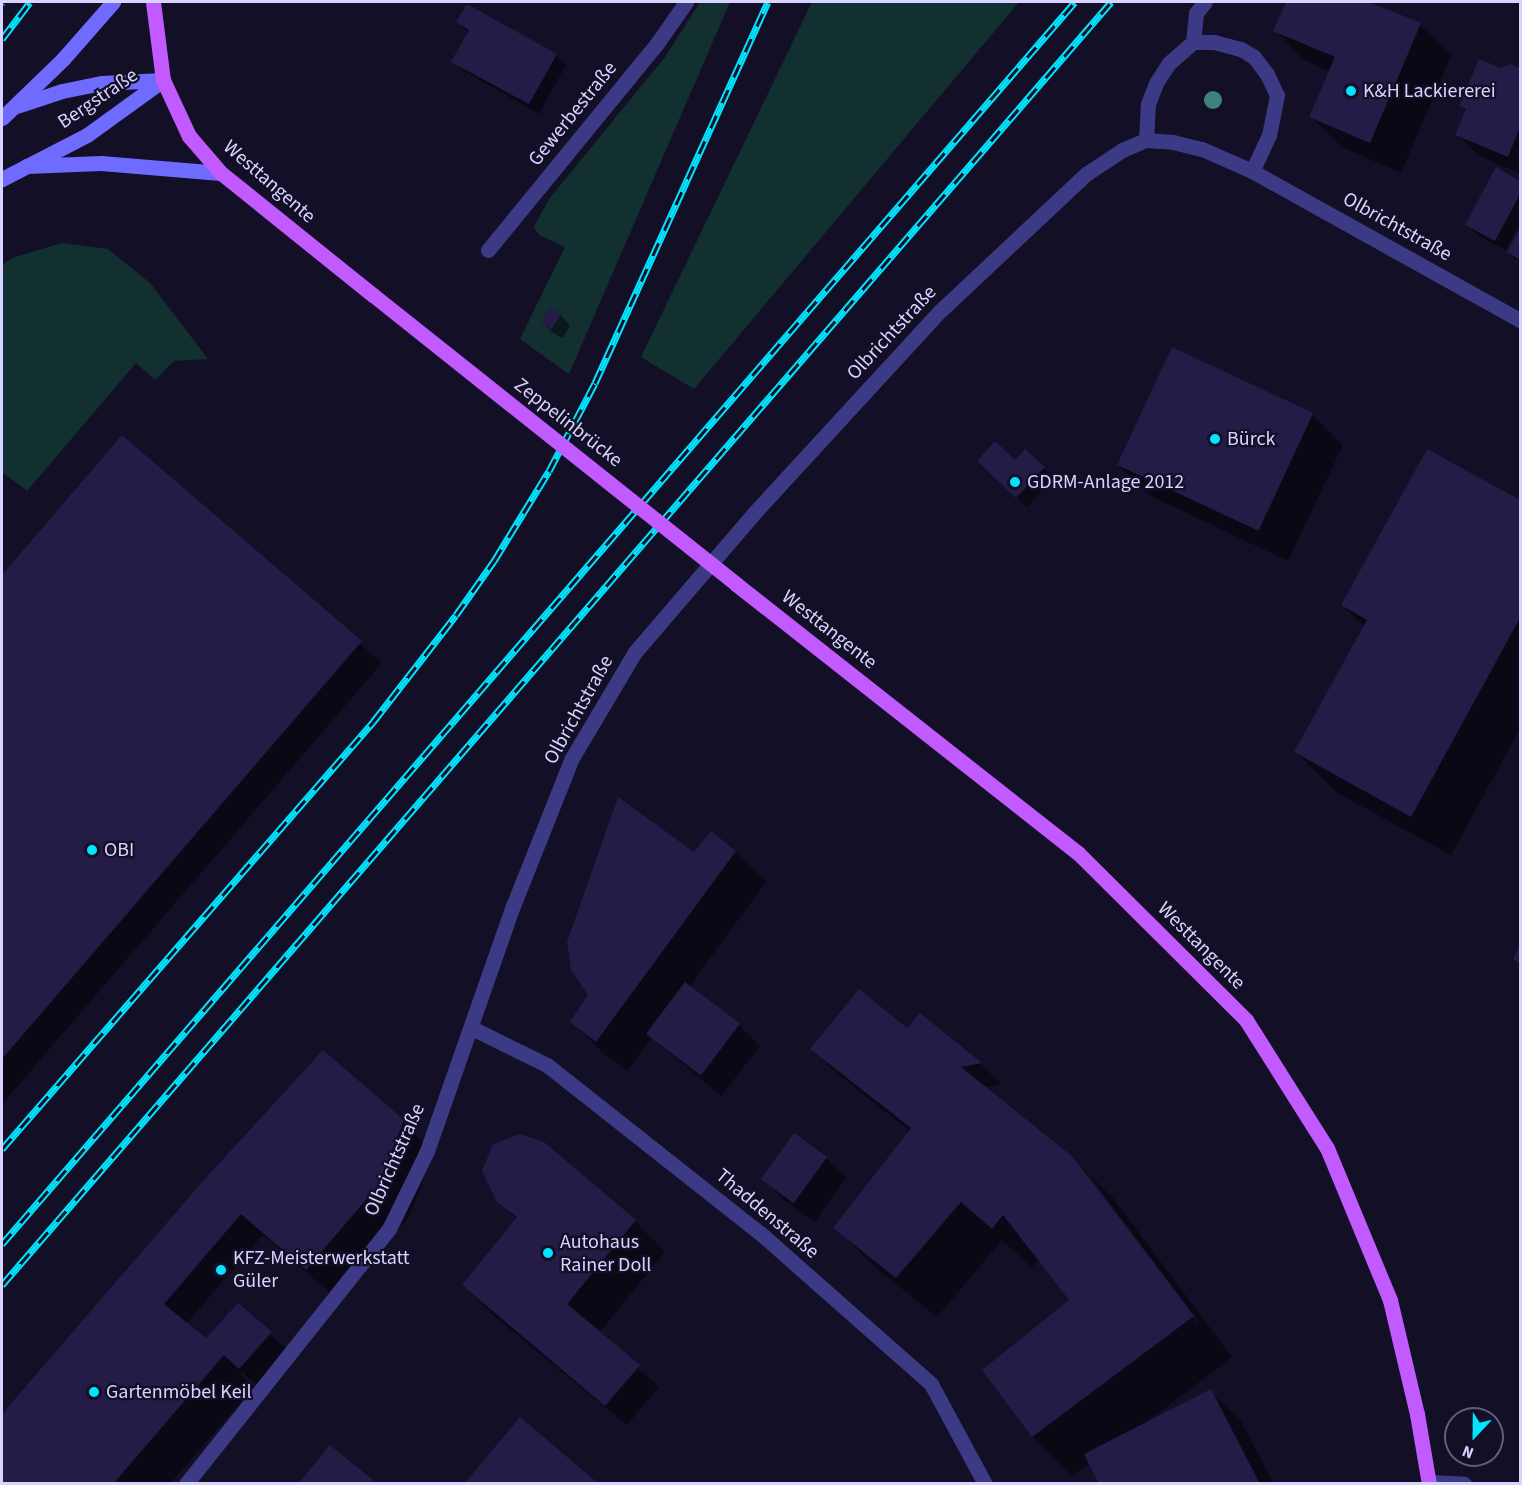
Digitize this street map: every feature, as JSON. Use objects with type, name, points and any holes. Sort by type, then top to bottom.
[{"type":"main road","points":[[6,113],[63,59],[113,2]]},
{"type":"main road","name":"Westtangente","points":[[153,2],[163,80],[189,136],[221,173],[373,295]]},
{"type":"main road","name":"Bergstraße","points":[[6,113],[62,91],[102,83],[163,80]]},
{"type":"main road","name":"Bergstraße","points":[[2,179],[87,135],[163,80]]},
{"type":"main road","points":[[26,166],[101,163],[221,173]]},
{"type":"main road","name":"Zeppelinbrücke","points":[[373,295],[736,584]]},
{"type":"main road","name":"Westtangente","points":[[736,584],[1078,853],[1246,1020],[1327,1148],[1390,1300],[1417,1414],[1429,1483]]},
{"type":"street","name":"Gewerbestraße","points":[[488,250],[658,42],[686,2]]},
{"type":"street","points":[[1193,42],[1196,13],[1205,2]]},
{"type":"street","points":[[1146,141],[1148,104],[1156,83],[1169,63],[1193,42],[1214,42],[1241,49],[1254,57],[1277,95],[1269,135],[1252,171]]},
{"type":"street","name":"Olbrichtstraße","points":[[186,1484],[389,1229],[427,1151],[513,906],[572,758],[635,652],[755,512],[939,312],[1086,174],[1122,150],[1146,141],[1173,142],[1202,149],[1252,171],[1521,320]]},
{"type":"street","name":"Thaddenstraße","points":[[472,1028],[547,1065],[760,1233],[906,1361],[931,1384],[985,1484]]},
{"type":"street","points":[[1429,1483],[1464,1484]]},
{"type":"green space","points":[[700,2],[730,2],[569,374],[520,339],[565,247],[539,235],[534,227],[549,199],[665,57]]},
{"type":"green space","points":[[812,2],[1019,2],[694,389],[641,357]]},
{"type":"green space","points":[[62,243],[108,249],[150,283],[208,359],[174,361],[155,380],[136,363],[27,491],[2,472],[2,265],[12,258]]},
{"type":"building","points":[[1286,2],[1369,2],[1421,23],[1370,143],[1309,117],[1335,57],[1273,31]]},
{"type":"building","points":[[467,4],[557,54],[529,104],[451,62],[469,30],[456,22]]},
{"type":"building","points":[[1479,59],[1501,68],[1510,64],[1520,68],[1520,127],[1508,157],[1455,135],[1466,109],[1459,106]]},
{"type":"building","points":[[1496,167],[1520,181],[1520,194],[1495,241],[1465,225]]},
{"type":"building","points":[[1520,228],[1520,260],[1507,252]]},
{"type":"building","points":[[550,307],[561,314],[551,329],[540,322]]},
{"type":"building","name":"Bürck","points":[[1172,347],[1313,413],[1258,531],[1117,465]]},
{"type":"building","name":"OBI","points":[[122,435],[362,641],[2,1059],[2,575]]},
{"type":"building","name":"GDRM-Anlage 2012","points":[[995,441],[1015,460],[1025,449],[1045,467],[1016,498],[977,461]]},
{"type":"building","points":[[1427,449],[1520,500],[1520,618],[1411,817],[1294,752],[1367,620],[1341,605]]},
{"type":"building","points":[[618,797],[694,852],[711,831],[736,851],[596,1042],[570,1022],[588,995],[571,970],[567,942]]},
{"type":"building","points":[[1520,945],[1520,963],[1513,959]]},
{"type":"building","points":[[685,982],[740,1024],[701,1075],[646,1034]]},
{"type":"building","points":[[859,989],[907,1028],[920,1013],[982,1063],[961,1067],[1073,1157],[1194,1316],[1032,1437],[982,1370],[1069,1300],[1003,1215],[992,1229],[961,1202],[896,1278],[833,1228],[911,1128],[810,1049]]},
{"type":"building","points":[[323,1050],[404,1120],[377,1187],[306,1270],[241,1214],[164,1304],[206,1338],[238,1303],[272,1332],[239,1369],[224,1355],[113,1484],[2,1484],[2,1414],[203,1181]]},
{"type":"building","points":[[794,1133],[827,1157],[794,1203],[760,1179]]},
{"type":"building","name":"Autohaus Rainer Doll","points":[[520,1134],[544,1142],[636,1220],[567,1304],[640,1365],[605,1406],[462,1285],[517,1217],[497,1202],[482,1171],[493,1144]]},
{"type":"building","points":[[1211,1389],[1260,1484],[1099,1484],[1084,1454]]},
{"type":"building","points":[[520,1417],[599,1484],[464,1484]]},
{"type":"building","points":[[330,1445],[373,1480],[370,1484],[298,1484]]},
{"type":"railway","points":[[2,39],[30,2]]},
{"type":"railway","points":[[2,1149],[373,722],[456,615],[494,561],[549,471],[595,383],[768,2]]},
{"type":"railway","points":[[2,1244],[1075,2]]},
{"type":"railway","points":[[2,1285],[1111,2]]},
{"type":"place","name":"K&H Lackiererei","points":[[1351,91]]},
{"type":"place","name":"Bürck","points":[[1215,439]]},
{"type":"place","name":"GDRM-Anlage 2012","points":[[1015,482]]},
{"type":"place","name":"OBI","points":[[92,850]]},
{"type":"place","name":"Autohaus Rainer Doll","points":[[548,1253]]},
{"type":"place","name":"KFZ-Meisterwerkstatt Güler","points":[[221,1270]]},
{"type":"place","name":"Gartenmöbel Keil","points":[[94,1392]]}]
